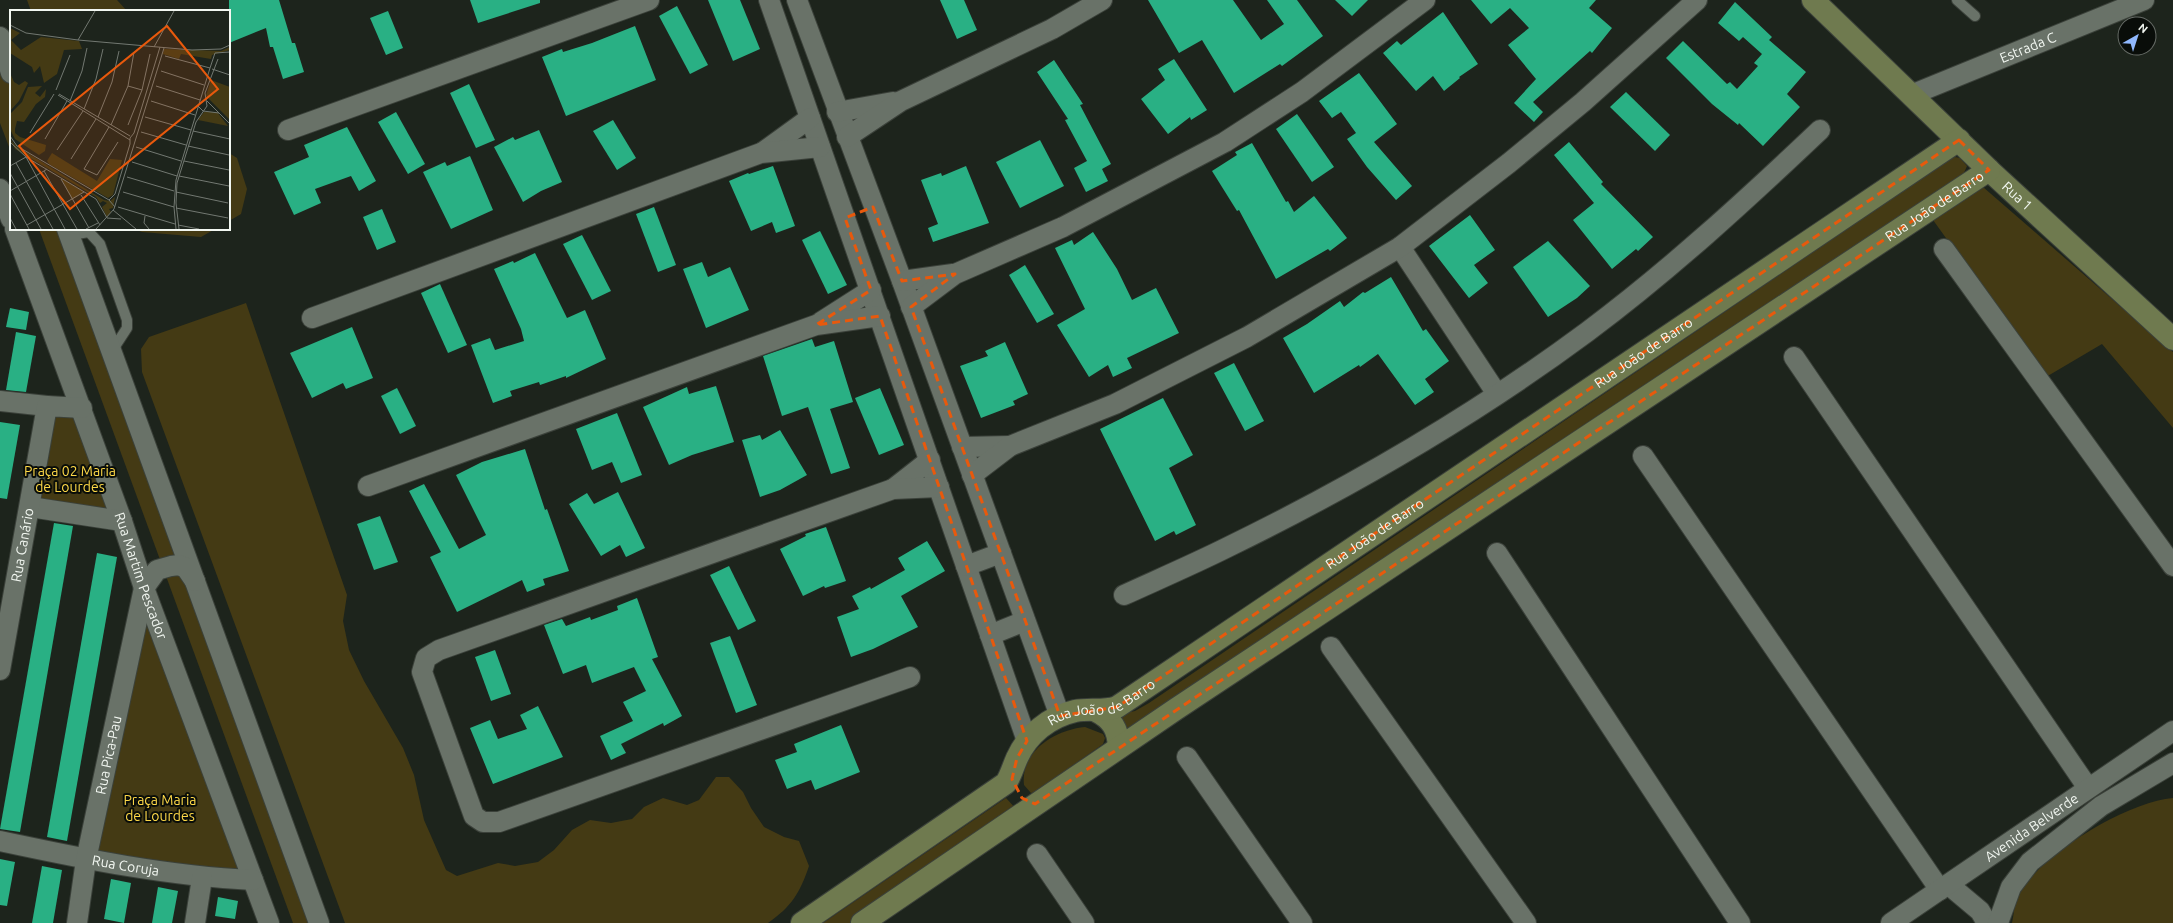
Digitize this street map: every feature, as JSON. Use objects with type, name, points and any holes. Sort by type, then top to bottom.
[{"type":"street","points":[[288,130],[649,0]]},
{"type":"street","points":[[769,0],[1028,741]]},
{"type":"street","points":[[797,0],[837,112],[902,281],[1060,716]]},
{"type":"street","points":[[847,137],[901,101],[1052,29],[1102,0]]},
{"type":"street","points":[[911,307],[955,274],[1063,227],[1225,142],[1302,92],[1425,0]]},
{"type":"street","points":[[972,475],[1010,446],[1115,404],[1247,337],[1400,247],[1509,163],[1583,102],[1697,0]]},
{"type":"street","name":"Rua 1","points":[[1813,0],[1989,170],[2173,339]]},
{"type":"street","name":"Estrada C","points":[[1911,95],[2144,0]]},
{"type":"street","points":[[0,38],[10,70]]},
{"type":"street","points":[[837,112],[901,101]]},
{"type":"street","points":[[762,153],[810,118]]},
{"type":"street","points":[[1124,595],[1226,548],[1327,496],[1497,394],[1587,332],[1673,264],[1744,202],[1820,130]]},
{"type":"street","name":"Rua João de Barro","points":[[802,923],[1006,783],[1012,773],[1017,758],[1028,741],[1044,725],[1060,716],[1077,711],[1096,711],[1117,707],[1958,140]]},
{"type":"street","points":[[312,318],[762,153],[820,147]]},
{"type":"street","name":"Rua João de Barro","points":[[862,923],[1119,747],[1989,170]]},
{"type":"street","points":[[0,190],[10,216]]},
{"type":"street","points":[[844,218],[873,207]]},
{"type":"street","name":"Rua Martim Pescador","points":[[15,230],[82,408],[144,588],[269,923]]},
{"type":"street","points":[[69,232],[319,923]]},
{"type":"street","points":[[1400,247],[1497,394]]},
{"type":"street","points":[[1944,249],[2173,566]]},
{"type":"street","points":[[902,281],[955,274]]},
{"type":"street","points":[[816,325],[871,290]]},
{"type":"street","points":[[368,486],[816,325],[880,316]]},
{"type":"street","points":[[1794,357],[2088,788]]},
{"type":"street","points":[[0,401],[82,408]]},
{"type":"street","name":"Rua Canário","points":[[0,670],[47,406]]},
{"type":"street","points":[[962,447],[1010,446]]},
{"type":"street","points":[[1643,456],[1944,887],[1980,911],[1987,923]]},
{"type":"street","points":[[893,489],[930,460]]},
{"type":"street","points":[[910,677],[499,822],[483,822],[474,816],[422,672],[426,658],[439,650],[893,489],[939,487]]},
{"type":"street","points":[[30,507],[122,521]]},
{"type":"street","points":[[1497,553],[1740,923]]},
{"type":"street","points":[[966,566],[1001,554]]},
{"type":"street","points":[[144,588],[157,570],[179,565],[186,568],[196,583]]},
{"type":"street","name":"Rua Pica-Pau","points":[[77,923],[86,860],[144,588]]},
{"type":"street","points":[[990,635],[1025,621]]},
{"type":"street","points":[[1331,647],[1526,923]]},
{"type":"street","points":[[1096,711],[1104,715],[1116,728],[1119,747]]},
{"type":"street","name":"Avenida Belverde","points":[[1891,923],[2173,731]]},
{"type":"street","points":[[1187,757],[1302,923]]},
{"type":"street","name":"Avenida Belverde","points":[[1998,923],[2011,887],[2030,862],[2102,806],[2173,763]]},
{"type":"street","points":[[1012,773],[1012,779],[1022,798],[1035,804]]},
{"type":"street","name":"Rua Coruja","points":[[0,841],[86,860],[202,878],[253,880]]},
{"type":"street","points":[[1037,854],[1084,923]]},
{"type":"street","points":[[195,923],[202,878]]},
{"type":"lane","points":[[1957,0],[1975,16]]},
{"type":"highlighted area","points":[[1959,140],[1989,170],[1035,804],[1022,798],[1012,779],[1017,758],[1027,741],[880,316],[816,325],[871,290],[845,218],[873,207],[902,281],[955,274],[911,307],[1060,716],[1117,707]]},
{"type":"green space","points":[[27,0],[117,0],[126,10],[31,10]]},
{"type":"green space","points":[[0,53],[10,81],[10,149],[0,123]]},
{"type":"green space","points":[[230,154],[237,158],[247,189],[241,214],[230,220]]},
{"type":"green space","points":[[1955,157],[1960,158],[1967,166],[1963,175],[1129,738],[1116,715],[1135,711],[1149,703]]},
{"type":"green space","points":[[1983,187],[2173,352],[2173,428],[2102,344],[2046,377],[1933,220]]},
{"type":"green space","points":[[39,230],[63,230],[311,923],[293,923]]},
{"type":"green space","points":[[137,230],[213,230],[201,237],[142,232]]},
{"type":"green space","points":[[246,303],[347,595],[343,621],[349,650],[364,681],[403,748],[414,775],[424,820],[446,870],[457,876],[498,863],[515,866],[538,862],[554,850],[572,830],[590,820],[611,823],[632,819],[644,807],[663,798],[687,805],[699,800],[716,777],[729,777],[743,792],[751,808],[764,827],[784,837],[799,841],[809,866],[794,899],[783,911],[768,923],[345,923],[142,372],[141,349],[149,337]]},
{"type":"green space","name":"Praça 02 Maria de Lourdes","points":[[56,415],[72,416],[112,511],[39,501]]},
{"type":"green space","name":"Praça Maria de Lourdes","points":[[145,593],[251,878],[88,859]]},
{"type":"green space","points":[[1085,727],[1103,734],[1105,738],[1103,744],[1036,792],[1031,793],[1024,785],[1024,773],[1034,752],[1051,738],[1074,729]]},
{"type":"green space","points":[[1006,798],[1017,810],[853,923],[823,923]]},
{"type":"green space","points":[[2173,798],[2173,923],[2012,923],[2018,896],[2029,880],[2045,864],[2065,848],[2086,833],[2132,809]]},
{"type":"building","points":[[229,0],[279,0],[292,43],[295,43],[304,72],[283,79],[273,47],[270,47],[266,28],[230,43]]},
{"type":"building","points":[[470,0],[540,0],[540,3],[478,23]]},
{"type":"building","points":[[708,0],[740,0],[760,49],[733,61]]},
{"type":"building","points":[[940,0],[964,0],[977,30],[957,39]]},
{"type":"building","points":[[1148,0],[1233,0],[1261,40],[1284,24],[1267,0],[1297,0],[1323,36],[1282,66],[1280,64],[1234,93],[1202,40],[1179,53]]},
{"type":"building","points":[[1335,0],[1368,0],[1352,16]]},
{"type":"building","points":[[1471,0],[1596,0],[1589,8],[1612,28],[1592,53],[1590,51],[1533,102],[1543,112],[1534,122],[1514,103],[1536,79],[1508,45],[1529,28],[1510,8],[1491,24]]},
{"type":"building","points":[[1735,2],[1772,37],[1769,40],[1806,72],[1787,94],[1800,107],[1763,146],[1739,123],[1738,125],[1712,104],[1666,58],[1683,41],[1727,84],[1730,82],[1737,89],[1758,66],[1754,63],[1762,54],[1743,37],[1739,41],[1718,23]]},
{"type":"building","points":[[677,6],[708,65],[690,74],[659,16]]},
{"type":"building","points":[[388,11],[403,48],[386,55],[370,18]]},
{"type":"building","points":[[1443,12],[1478,64],[1459,77],[1460,78],[1444,91],[1433,76],[1416,91],[1383,53],[1397,41],[1401,45]]},
{"type":"building","points":[[635,26],[656,80],[566,116],[542,57],[562,49],[563,52],[592,43]]},
{"type":"building","points":[[1174,59],[1207,110],[1191,120],[1190,117],[1168,134],[1141,99],[1165,80],[1158,69]]},
{"type":"building","points":[[1054,60],[1083,104],[1080,105],[1111,164],[1102,169],[1108,181],[1086,192],[1074,168],[1087,161],[1065,120],[1068,119],[1037,72]]},
{"type":"building","points":[[1359,73],[1397,124],[1374,142],[1412,186],[1396,200],[1367,167],[1347,139],[1356,133],[1341,112],[1332,118],[1319,101]]},
{"type":"building","points":[[469,84],[495,140],[476,148],[450,93]]},
{"type":"building","points":[[1626,92],[1670,135],[1655,151],[1610,107]]},
{"type":"building","points":[[396,112],[425,164],[408,174],[378,122]]},
{"type":"building","points":[[1297,114],[1334,167],[1312,182],[1276,129]]},
{"type":"building","points":[[613,120],[636,158],[617,170],[593,131]]},
{"type":"building","points":[[347,127],[376,181],[359,191],[351,176],[315,189],[321,203],[294,215],[274,172],[309,157],[304,145]]},
{"type":"building","points":[[539,130],[562,182],[541,191],[523,202],[494,147],[513,137],[515,140]]},
{"type":"building","points":[[1040,140],[1064,186],[1020,208],[996,162]]},
{"type":"building","points":[[1569,142],[1603,182],[1601,184],[1653,237],[1638,251],[1636,249],[1612,269],[1573,220],[1594,203],[1554,155]]},
{"type":"building","points":[[1252,143],[1286,202],[1288,201],[1294,212],[1314,196],[1347,238],[1330,251],[1328,249],[1276,279],[1239,210],[1237,211],[1212,171],[1237,155],[1235,152]]},
{"type":"building","points":[[470,156],[493,210],[451,229],[423,172],[445,162],[447,166]]},
{"type":"building","points":[[773,166],[795,226],[776,233],[772,222],[751,231],[729,181],[748,173],[749,174]]},
{"type":"building","points":[[966,166],[989,223],[933,242],[928,228],[938,224],[921,180],[941,173],[942,176]]},
{"type":"building","points":[[654,207],[676,265],[658,272],[636,214]]},
{"type":"building","points":[[382,209],[396,242],[377,250],[363,217]]},
{"type":"building","points":[[1470,215],[1495,250],[1474,265],[1488,283],[1469,298],[1429,246]]},
{"type":"building","points":[[820,231],[847,285],[828,294],[802,240]]},
{"type":"building","points":[[1093,232],[1117,269],[1132,300],[1156,288],[1179,333],[1127,358],[1132,368],[1113,377],[1108,365],[1089,377],[1057,325],[1085,309],[1055,248],[1072,240],[1074,245]]},
{"type":"building","points":[[582,235],[611,291],[592,300],[563,244]]},
{"type":"building","points":[[1548,241],[1590,286],[1577,298],[1548,317],[1513,267]]},
{"type":"building","points":[[535,253],[567,318],[585,310],[606,359],[566,378],[566,376],[540,385],[539,382],[510,391],[512,396],[493,403],[471,345],[490,338],[495,350],[524,341],[521,329],[494,269],[513,261],[514,263]]},
{"type":"building","points":[[702,262],[708,277],[730,267],[749,310],[706,328],[683,269]]},
{"type":"building","points":[[1025,265],[1054,314],[1037,323],[1009,275]]},
{"type":"building","points":[[1391,277],[1423,331],[1426,329],[1449,361],[1425,379],[1434,392],[1415,405],[1378,354],[1360,367],[1359,365],[1314,393],[1283,338],[1307,324],[1340,301],[1344,307],[1363,292],[1365,293]]},
{"type":"building","points":[[440,284],[467,345],[448,353],[421,293]]},
{"type":"building","points":[[10,308],[29,312],[26,330],[6,327]]},
{"type":"building","points":[[352,327],[373,378],[346,389],[343,383],[312,398],[290,353]]},
{"type":"building","points":[[16,332],[36,336],[26,392],[6,390]]},
{"type":"building","points":[[812,339],[815,347],[834,341],[853,402],[830,409],[850,468],[831,474],[808,407],[782,416],[763,356]]},
{"type":"building","points":[[1005,342],[1028,394],[1013,401],[1015,405],[981,418],[960,366],[988,356],[985,351]]},
{"type":"building","points":[[1234,363],[1264,421],[1245,431],[1214,373]]},
{"type":"building","points":[[716,386],[734,442],[692,455],[669,465],[643,407],[687,387],[689,394]]},
{"type":"building","points":[[397,388],[416,426],[400,434],[381,396]]},
{"type":"building","points":[[880,388],[904,445],[879,455],[855,398]]},
{"type":"building","points":[[1163,398],[1193,455],[1169,468],[1196,525],[1176,535],[1174,531],[1155,541],[1100,429]]},
{"type":"building","points":[[617,413],[642,475],[621,483],[612,462],[592,470],[576,429]]},
{"type":"building","points":[[0,422],[20,425],[7,499],[0,498]]},
{"type":"building","points":[[780,430],[807,475],[780,490],[760,497],[742,440],[760,435],[762,440]]},
{"type":"building","points":[[525,449],[545,510],[547,509],[569,571],[543,579],[545,585],[527,592],[522,580],[457,612],[430,557],[441,552],[409,491],[424,484],[459,549],[486,535],[456,475],[482,462]]},
{"type":"building","points":[[618,492],[645,548],[626,557],[620,545],[601,556],[569,504],[587,493],[594,504]]},
{"type":"building","points":[[380,516],[398,562],[374,570],[357,524]]},
{"type":"building","points":[[54,523],[73,526],[20,832],[0,829]]},
{"type":"building","points":[[826,527],[846,581],[825,588],[824,586],[803,596],[780,549],[806,536],[805,534]]},
{"type":"building","points":[[927,541],[945,571],[901,596],[918,627],[873,649],[851,657],[837,617],[859,609],[852,596],[870,587],[871,589],[905,570],[898,558]]},
{"type":"building","points":[[97,553],[117,557],[67,841],[47,837]]},
{"type":"building","points":[[729,566],[756,621],[738,630],[710,575]]},
{"type":"building","points":[[637,598],[658,657],[652,659],[682,716],[664,726],[663,723],[621,744],[626,753],[611,760],[600,736],[633,721],[623,702],[646,691],[634,667],[592,683],[586,665],[563,674],[544,625],[562,619],[566,626],[590,617],[591,620],[618,610],[617,606]]},
{"type":"building","points":[[730,636],[757,705],[736,713],[710,643]]},
{"type":"building","points":[[495,650],[511,694],[491,701],[475,657]]},
{"type":"building","points":[[538,706],[563,757],[493,784],[470,728],[490,720],[498,739],[527,729],[520,715]]},
{"type":"building","points":[[841,725],[860,772],[815,790],[811,780],[787,789],[775,760],[797,752],[794,744]]},
{"type":"building","points":[[0,859],[15,862],[7,906],[0,905]]},
{"type":"building","points":[[42,866],[62,870],[53,923],[32,923]]},
{"type":"building","points":[[111,879],[131,883],[124,923],[104,919]]},
{"type":"building","points":[[158,887],[178,891],[172,923],[152,923]]},
{"type":"building","points":[[218,897],[238,901],[235,919],[215,916]]}]
